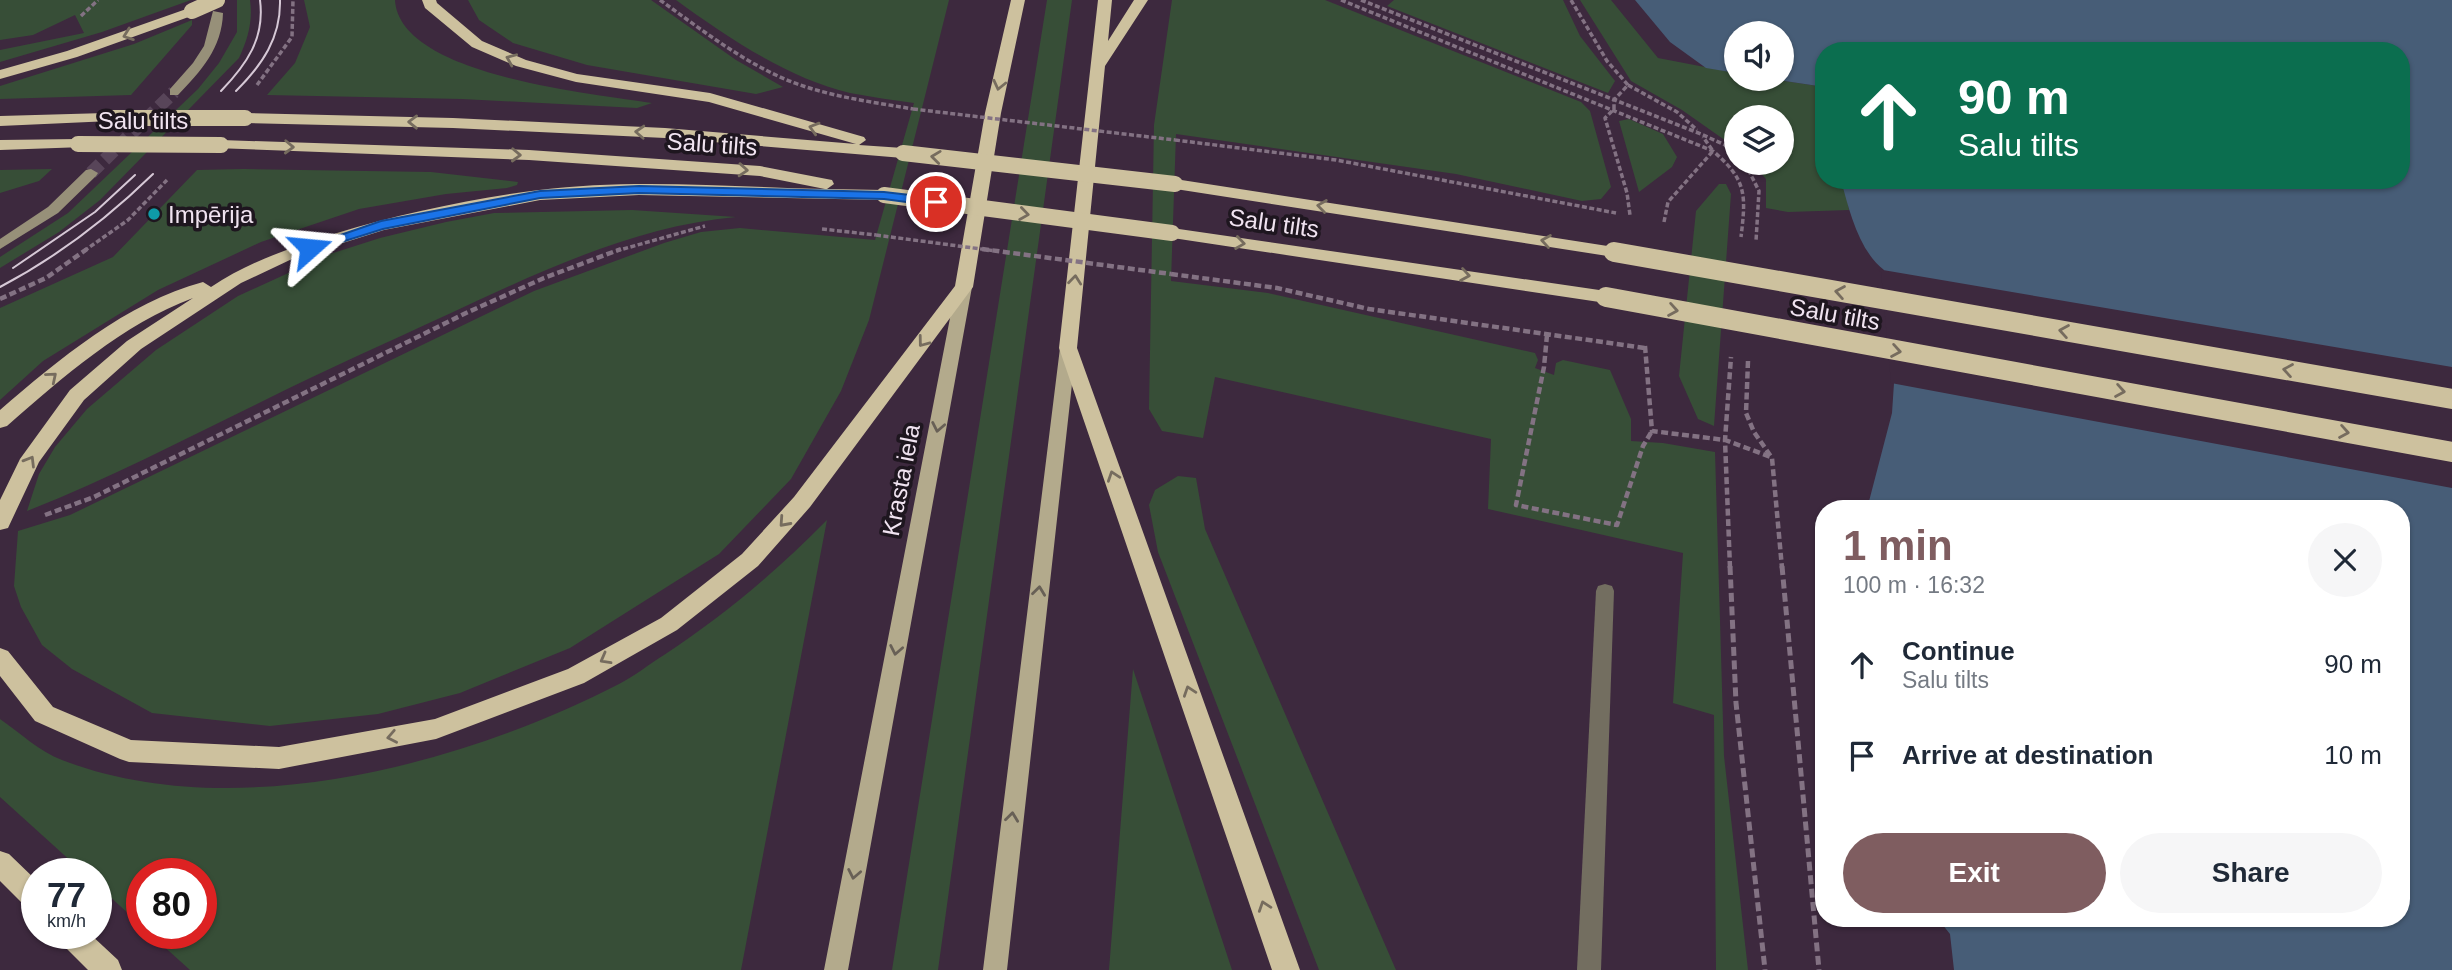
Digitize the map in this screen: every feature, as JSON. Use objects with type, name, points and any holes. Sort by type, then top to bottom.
[{"type":"highway","points":[[429,0],[430,5],[477,44],[521,63],[576,78],[710,98],[903,153]]},
{"type":"highway","points":[[1005,0],[1014,18]]},
{"type":"highway","name":"Krasta iela","points":[[964,287],[993,113],[1018,0]]},
{"type":"highway","points":[[1104,0],[1068,348],[1286,970]]},
{"type":"highway","points":[[1098,68],[1141,0]]},
{"type":"highway","points":[[0,75],[72,54],[192,11],[217,7]]},
{"type":"highway","name":"Salu tilts","points":[[0,121],[245,118],[453,123],[664,134],[903,153],[1175,184],[1614,252],[2452,399]]},
{"type":"highway","name":"Salu tilts","points":[[0,145],[221,145],[529,155],[760,171],[884,195],[1383,262],[1605,298],[2452,452]]},
{"type":"highway","points":[[0,421],[70,362],[144,315],[193,291],[235,279],[286,256],[381,225],[540,195],[639,190],[884,195]]},
{"type":"highway","points":[[0,522],[30,459],[77,396],[134,345],[235,279]]},
{"type":"highway","points":[[0,658],[44,714],[129,751],[279,758],[436,729],[576,676],[669,624],[750,560],[802,502],[964,287]]},
{"type":"highway","points":[[0,863],[21,884]]},
{"type":"highway","points":[[86,949],[108,970]]},
{"type":"main road","name":"Krasta iela","points":[[836,970],[964,287]]},
{"type":"main road","points":[[995,970],[1068,348]]},
{"type":"street","points":[[174,92],[211,48],[218,29],[217,7]]},
{"type":"street","points":[[0,245],[53,210],[90,173]]},
{"type":"lane","points":[[1589,970],[1605,591]]},
{"type":"path","points":[[252,90],[267,75],[292,37],[293,0]]},
{"type":"path","points":[[660,0],[723,44],[790,81],[836,96],[913,108],[1336,160],[1630,215],[1627,193],[1605,118],[1614,109],[1614,100],[1628,85]]},
{"type":"path","points":[[1341,0],[1713,151],[1732,165],[1742,178],[1745,200],[1741,240]]},
{"type":"path","points":[[1361,0],[1724,145]]},
{"type":"path","points":[[1571,0],[1607,61],[1628,85],[1677,112],[1701,134],[1713,151]]},
{"type":"path","points":[[1668,202],[1713,151]]},
{"type":"path","points":[[0,299],[46,278],[128,220],[172,175]]},
{"type":"path","points":[[1754,175],[1761,189],[1755,252]]},
{"type":"path","points":[[43,516],[94,497],[401,344],[562,270],[668,233],[716,223]]},
{"type":"path","points":[[821,229],[1277,288],[1369,309],[1645,348]]},
{"type":"path","points":[[1547,335],[1544,367],[1516,505],[1617,525],[1643,446],[1652,431],[1645,376],[1645,336]]},
{"type":"path","points":[[1732,349],[1725,440],[1736,703],[1765,970]]},
{"type":"path","points":[[1748,356],[1744,408],[1749,427],[1772,458],[1815,926]]},
{"type":"path","points":[[1652,431],[1725,440],[1772,458]]},
{"type":"path","points":[[1815,927],[1819,970]]},
{"type":"green space","points":[[0,0],[191,0],[102,32],[0,62],[0,50],[84,33],[75,15],[33,35],[0,40]]},
{"type":"green space","points":[[237,0],[250,0],[251,8],[249,30],[239,58],[100,200],[59,232],[0,268],[0,257],[68,213],[198,89],[219,63],[237,32]]},
{"type":"green space","points":[[304,0],[395,0],[405,26],[429,47],[463,64],[504,77],[547,86],[652,103],[637,108],[462,99],[267,95],[295,63],[310,27]]},
{"type":"green space","points":[[468,0],[651,0],[736,60],[783,87],[756,94],[587,65],[513,43],[479,20]]},
{"type":"green space","points":[[676,0],[949,0],[869,320],[841,391],[791,479],[719,554],[570,648],[460,693],[378,714],[270,726],[152,713],[72,669],[42,645],[21,607],[14,586],[18,531],[70,515],[534,291],[664,243],[701,232],[740,228],[875,240],[914,103],[850,93],[803,77],[758,55]]},
{"type":"green space","points":[[1047,0],[1072,0],[938,970],[892,970]]},
{"type":"green space","points":[[1172,0],[1325,0],[1581,102],[1590,111],[1611,187],[1601,199],[1582,201],[1456,174],[1176,134],[1171,281],[1268,293],[1535,353],[1538,360],[1535,368],[1554,375],[1556,363],[1563,360],[1610,370],[1631,419],[1631,441],[1663,443],[1715,452],[1724,756],[1748,970],[1716,970],[1714,715],[1673,703],[1683,553],[1488,509],[1491,439],[1215,377],[1203,438],[1162,431],[1149,409],[1154,125]]},
{"type":"green space","points":[[1394,0],[1563,0],[1580,36],[1615,81],[1608,93],[1387,6]]},
{"type":"green space","points":[[1580,0],[1611,0],[1658,58],[1724,71],[1724,91],[1794,91],[1794,82],[1815,86],[1815,189],[1846,189],[1849,210],[1788,212],[1766,208],[1766,179],[1762,175],[1794,175],[1794,105],[1724,105],[1724,140],[1682,110],[1631,81]]},
{"type":"green space","points":[[192,20],[192,25],[131,95],[0,99],[0,86],[134,44]]},
{"type":"green space","points":[[1629,119],[1663,134],[1677,157],[1672,167],[1639,192],[1619,121]]},
{"type":"green space","points":[[52,169],[39,181],[0,193],[0,170]]},
{"type":"green space","points":[[197,170],[431,172],[518,182],[517,185],[507,188],[446,194],[359,209],[261,242],[158,290],[43,361],[0,400],[0,308],[113,257]]},
{"type":"green space","points":[[1719,184],[1726,184],[1731,194],[1714,426],[1698,419],[1679,376],[1696,211]]},
{"type":"green space","points":[[632,210],[736,217],[662,230],[626,240],[554,267],[333,367],[117,472],[27,511],[39,474],[55,447],[87,409],[156,350],[238,296],[330,254],[380,238],[446,222],[494,213]]},
{"type":"green space","points":[[1178,476],[1196,478],[1205,529],[1396,970],[1319,970],[1158,552],[1149,505],[1155,490]]},
{"type":"green space","points":[[827,520],[741,970],[190,970],[167,949],[217,949],[217,858],[126,858],[126,911],[112,899],[112,858],[67,858],[0,797],[0,719],[38,747],[62,760],[129,779],[199,787],[272,786],[346,777],[419,761],[490,739],[557,713],[619,684],[728,609],[789,557]]},
{"type":"green space","points":[[1133,669],[1232,970],[1109,970]]},
{"type":"water","points":[[1635,0],[2452,0],[2452,970],[1954,970],[1950,934],[1944,927],[2410,927],[2410,500],[1869,500],[1892,413],[1894,383],[1884,270],[1875,262],[1862,241],[1844,189],[2410,189],[2410,42],[1815,42],[1815,86],[1794,82],[1794,21],[1724,21],[1724,71],[1706,68],[1670,42]]},
{"type":"pier","points":[[1877,269],[2452,367],[2452,488],[1891,383],[1881,272]]},
{"type":"tunnel","points":[[91,173],[174,92]]},
{"type":"tram line","points":[[221,91],[239,71],[252,50],[260,26],[260,0]]},
{"type":"tram line","points":[[236,91],[268,50],[277,27],[280,0]]},
{"type":"tram line","points":[[0,287],[81,236],[153,174]]},
{"type":"tram line","points":[[13,268],[95,212],[135,175]]},
{"type":"place","name":"Impērija","points":[[154,214]]},
{"type":"route","points":[[310,248],[381,225],[540,195],[639,190],[884,195],[936,202]]}]
